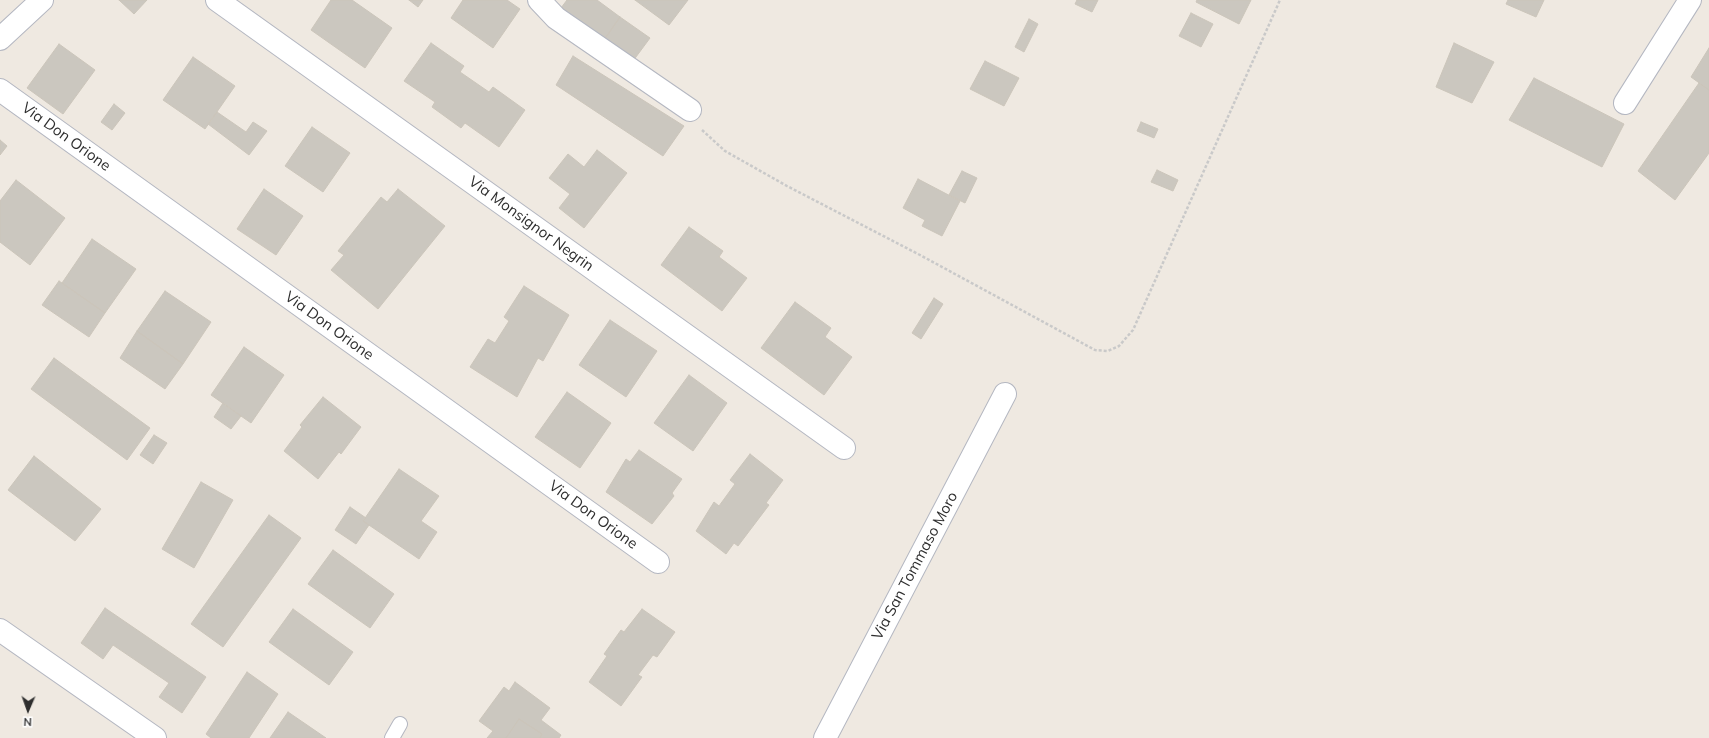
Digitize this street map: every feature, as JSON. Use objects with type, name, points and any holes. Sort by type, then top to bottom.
[{"type":"street","points":[[0,39],[42,0]]},
{"type":"street","name":"Via Monsignor Negrin","points":[[217,0],[844,448]]},
{"type":"street","points":[[539,0],[556,18],[690,110]]},
{"type":"street","points":[[1625,103],[1690,0]]},
{"type":"street","name":"Via Don Orione","points":[[0,90],[658,562]]},
{"type":"street","name":"Via San Tommaso Moro","points":[[825,738],[1005,394]]},
{"type":"street","points":[[0,630],[155,738]]},
{"type":"lane","points":[[392,738],[400,724]]},
{"type":"path","points":[[690,110],[703,131],[725,151],[1095,350],[1108,351],[1119,346],[1133,330],[1280,0]]},
{"type":"building","points":[[119,0],[147,0],[134,14]]},
{"type":"building","points":[[331,0],[352,0],[392,28],[365,68],[311,30]]},
{"type":"building","points":[[409,0],[423,0],[418,7]]},
{"type":"building","points":[[463,0],[507,0],[520,9],[493,48],[451,18]]},
{"type":"building","points":[[567,0],[597,0],[620,17],[604,40],[561,8]]},
{"type":"building","points":[[635,0],[688,0],[669,25]]},
{"type":"building","points":[[1077,0],[1098,0],[1092,12],[1075,4]]},
{"type":"building","points":[[1197,0],[1251,0],[1239,24],[1196,2]]},
{"type":"building","points":[[1508,0],[1544,0],[1536,17],[1506,4]]},
{"type":"building","points":[[1191,13],[1213,24],[1201,47],[1179,36]]},
{"type":"building","points":[[620,17],[650,38],[633,61],[604,40]]},
{"type":"building","points":[[1029,19],[1038,24],[1024,52],[1015,47]]},
{"type":"building","points":[[431,43],[464,66],[460,72],[489,92],[493,87],[525,110],[499,147],[465,123],[461,128],[432,107],[435,102],[404,81]]},
{"type":"building","points":[[1454,43],[1494,62],[1472,103],[1436,87]]},
{"type":"building","points":[[59,44],[95,70],[63,114],[27,88]]},
{"type":"building","points":[[1709,48],[1709,90],[1691,77]]},
{"type":"building","points":[[573,56],[684,126],[663,156],[556,85]]},
{"type":"building","points":[[193,57],[235,86],[205,129],[163,100]]},
{"type":"building","points":[[985,61],[1019,78],[1004,106],[970,89]]},
{"type":"building","points":[[1534,78],[1624,124],[1602,167],[1509,120]]},
{"type":"building","points":[[1699,83],[1709,90],[1709,153],[1675,200],[1638,171]]},
{"type":"building","points":[[114,104],[125,113],[112,130],[101,122]]},
{"type":"building","points":[[217,112],[246,132],[253,122],[267,131],[249,155],[208,124]]},
{"type":"building","points":[[1141,122],[1158,129],[1154,138],[1137,131]]},
{"type":"building","points":[[312,127],[350,153],[323,192],[285,166]]},
{"type":"building","points":[[0,140],[7,146],[0,155]]},
{"type":"building","points":[[597,150],[627,173],[584,228],[559,208],[570,194],[549,178],[568,154],[584,167]]},
{"type":"building","points":[[1157,170],[1178,180],[1173,191],[1151,182]]},
{"type":"building","points":[[962,171],[977,178],[965,203],[949,195]]},
{"type":"building","points":[[918,179],[960,201],[942,236],[922,226],[925,220],[903,208]]},
{"type":"building","points":[[16,180],[65,218],[30,265],[0,242],[0,201]]},
{"type":"building","points":[[264,189],[303,216],[276,255],[237,229]]},
{"type":"building","points":[[398,189],[445,226],[378,309],[331,270],[344,255],[338,251],[381,197],[387,202]]},
{"type":"building","points":[[689,227],[723,251],[719,257],[747,278],[722,311],[661,265]]},
{"type":"building","points":[[92,239],[136,269],[105,313],[62,283]]},
{"type":"building","points":[[59,281],[105,313],[89,337],[42,305]]},
{"type":"building","points":[[524,286],[569,315],[543,361],[538,358],[517,397],[470,367],[488,339],[495,343],[509,321],[504,317]]},
{"type":"building","points":[[165,291],[211,322],[183,364],[137,331]]},
{"type":"building","points":[[934,298],[943,304],[921,339],[912,333]]},
{"type":"building","points":[[795,302],[831,328],[825,337],[852,357],[824,395],[761,348]]},
{"type":"building","points":[[610,320],[657,351],[626,397],[579,365]]},
{"type":"building","points":[[137,331],[183,364],[165,389],[120,358]]},
{"type":"building","points":[[244,347],[284,375],[251,423],[211,395]]},
{"type":"building","points":[[54,358],[150,428],[127,460],[31,389]]},
{"type":"building","points":[[689,375],[727,403],[693,451],[654,423]]},
{"type":"building","points":[[567,392],[611,423],[580,468],[535,437]]},
{"type":"building","points":[[323,397],[361,427],[341,454],[339,452],[318,479],[284,451],[302,427],[300,425]]},
{"type":"building","points":[[223,403],[241,416],[231,429],[214,417]]},
{"type":"building","points":[[154,435],[167,443],[153,464],[140,455]]},
{"type":"building","points":[[639,450],[682,479],[672,493],[674,496],[652,524],[606,492],[626,459],[630,462]]},
{"type":"building","points":[[750,454],[783,480],[766,503],[769,505],[738,546],[734,543],[726,554],[696,531],[714,502],[719,506],[735,484],[730,480]]},
{"type":"building","points":[[34,456],[101,509],[75,541],[8,490]]},
{"type":"building","points":[[399,469],[439,496],[421,521],[437,532],[419,559],[363,521]]},
{"type":"building","points":[[201,482],[233,500],[194,568],[162,549]]},
{"type":"building","points":[[350,507],[366,518],[363,521],[369,525],[356,544],[335,530]]},
{"type":"building","points":[[269,515],[301,538],[223,647],[191,624]]},
{"type":"building","points":[[333,550],[394,594],[370,628],[308,584]]},
{"type":"building","points":[[105,608],[206,677],[182,713],[159,697],[169,683],[113,645],[103,659],[81,643]]},
{"type":"building","points":[[293,609],[353,652],[329,685],[269,642]]},
{"type":"building","points":[[642,609],[675,632],[657,657],[653,655],[638,675],[642,677],[621,706],[589,682],[607,656],[604,654],[621,630],[624,632]]},
{"type":"building","points":[[247,672],[278,694],[249,738],[211,738],[206,734]]},
{"type":"building","points":[[515,682],[550,708],[541,720],[561,735],[559,738],[540,738],[542,734],[519,719],[506,738],[487,738],[493,731],[479,721],[504,687],[509,691]]},
{"type":"building","points":[[288,712],[326,738],[270,738]]},
{"type":"building","points":[[519,719],[542,734],[540,738],[506,738]]}]
